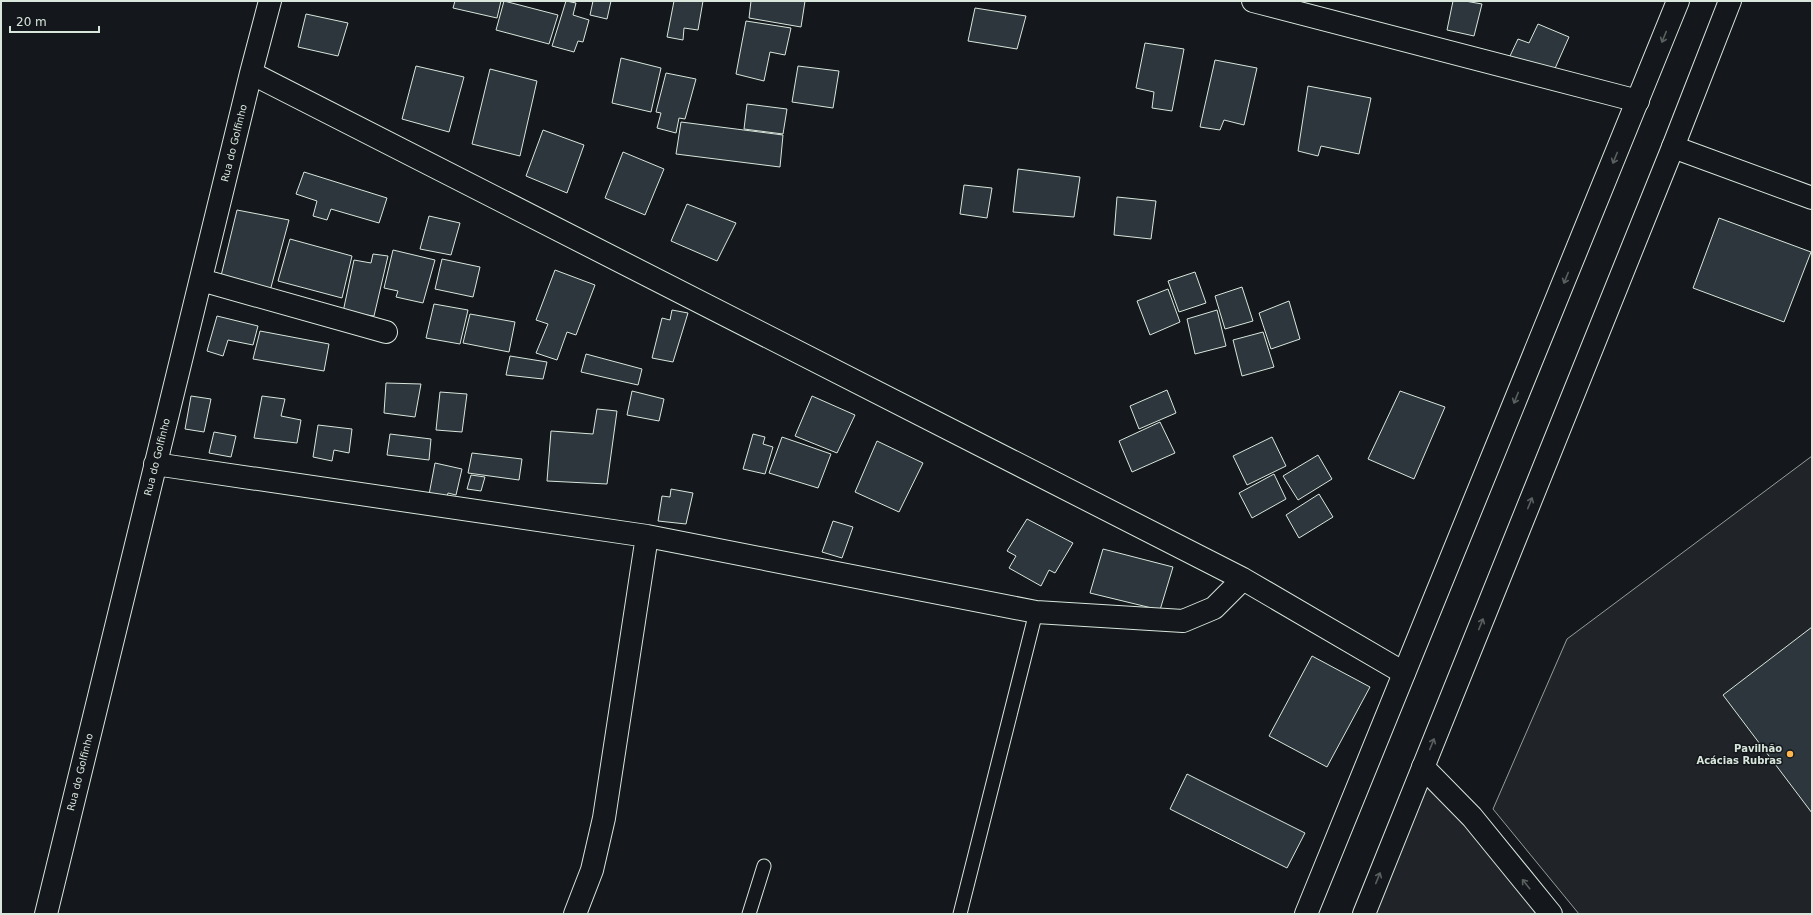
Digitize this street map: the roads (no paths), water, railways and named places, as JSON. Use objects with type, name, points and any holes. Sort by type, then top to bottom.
[{"type":"street","name":"Rua do Golfinho","points":[[46,914],[155,464],[270,1]]},
{"type":"street","points":[[1253,1],[1638,101]]},
{"type":"street","points":[[1306,914],[1678,1]]},
{"type":"street","points":[[1364,914],[1673,147],[1730,1]]},
{"type":"street","points":[[251,73],[1243,579],[1404,673]]},
{"type":"street","points":[[1673,147],[1812,198]]},
{"type":"street","points":[[201,280],[386,332]]},
{"type":"street","points":[[155,464],[647,536],[1036,612],[1183,620],[1214,608],[1243,579]]},
{"type":"street","points":[[575,914],[592,870],[604,818],[647,536]]},
{"type":"street","points":[[1423,766],[1472,817],[1551,914]]},
{"type":"lane","points":[[960,914],[1036,612]]},
{"type":"lane","points":[[749,914],[764,866]]},
{"type":"place","name":"Pavilhão Acácias Rubras","points":[[1790,754]]}]
